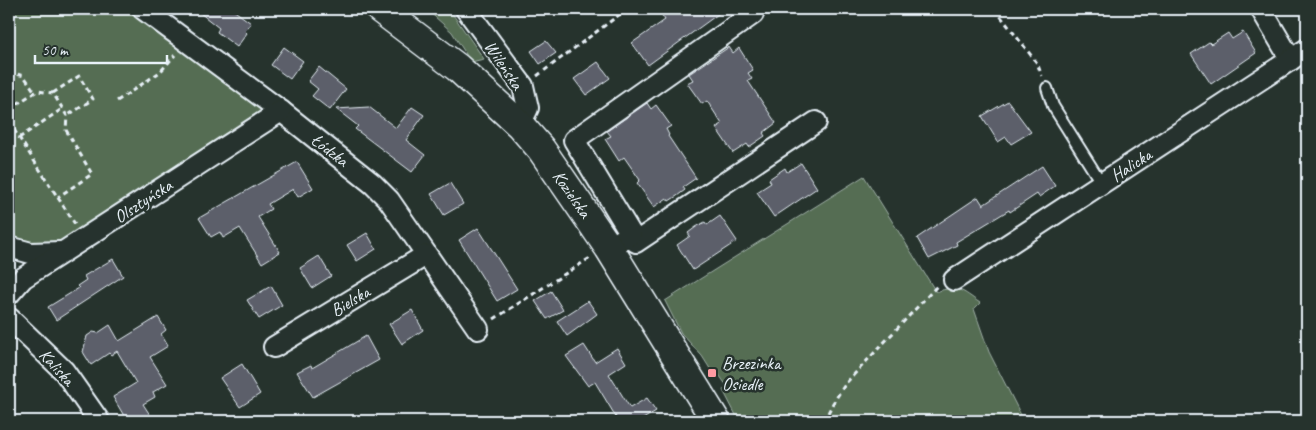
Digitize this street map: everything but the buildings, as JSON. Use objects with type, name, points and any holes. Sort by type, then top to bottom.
[{"type":"street","name":"Łódzka","points":[[143,9],[281,111],[373,184],[389,200],[478,329]]},
{"type":"street","name":"Kozielska","points":[[380,9],[458,68],[520,125],[541,149],[612,245],[716,421]]},
{"type":"street","name":"Wileńska","points":[[466,9],[523,86],[528,108],[520,125]]},
{"type":"street","points":[[1260,9],[1299,55]]},
{"type":"street","points":[[753,14],[574,140],[612,245],[636,242],[816,122]]},
{"type":"street","name":"Halicka","points":[[954,280],[1299,55]]},
{"type":"street","name":"Olsztyńska","points":[[9,294],[23,278],[281,111]]},
{"type":"street","points":[[9,247],[31,253],[63,252]]},
{"type":"street","points":[[9,254],[23,278]]},
{"type":"street","name":"Bielska","points":[[274,347],[426,255]]},
{"type":"street","name":"Kaliska","points":[[9,318],[64,372],[99,421]]},
{"type":"lane","points":[[1048,88],[1053,106],[1102,184]]},
{"type":"path","points":[[523,86],[627,9]]},
{"type":"path","points":[[995,9],[1037,63],[1048,88]]},
{"type":"path","points":[[117,101],[160,72],[186,40]]},
{"type":"path","points":[[9,72],[24,76],[35,92]]},
{"type":"path","points":[[9,109],[35,92],[53,93],[79,76],[93,99],[67,116]]},
{"type":"path","points":[[53,93],[67,116],[66,130],[92,174],[58,197]]},
{"type":"path","points":[[19,138],[62,109]]},
{"type":"path","points":[[9,122],[84,238]]},
{"type":"path","points":[[478,329],[612,245]]},
{"type":"path","points":[[824,421],[832,402],[866,361],[912,316],[936,286],[954,280]]},
{"type":"green space","points":[[9,9],[130,9],[257,103],[261,109],[260,116],[67,240],[37,246],[9,237]]},
{"type":"green space","points":[[426,9],[449,9],[484,59],[471,62],[452,32]]},
{"type":"green space","points":[[864,176],[936,292],[950,289],[960,290],[980,303],[974,309],[989,352],[1024,421],[739,421],[723,390],[727,386],[717,372],[714,375],[702,356],[681,333],[665,301]]},
{"type":"place","name":"Brzezinka Osiedle","points":[[712,373]]}]
